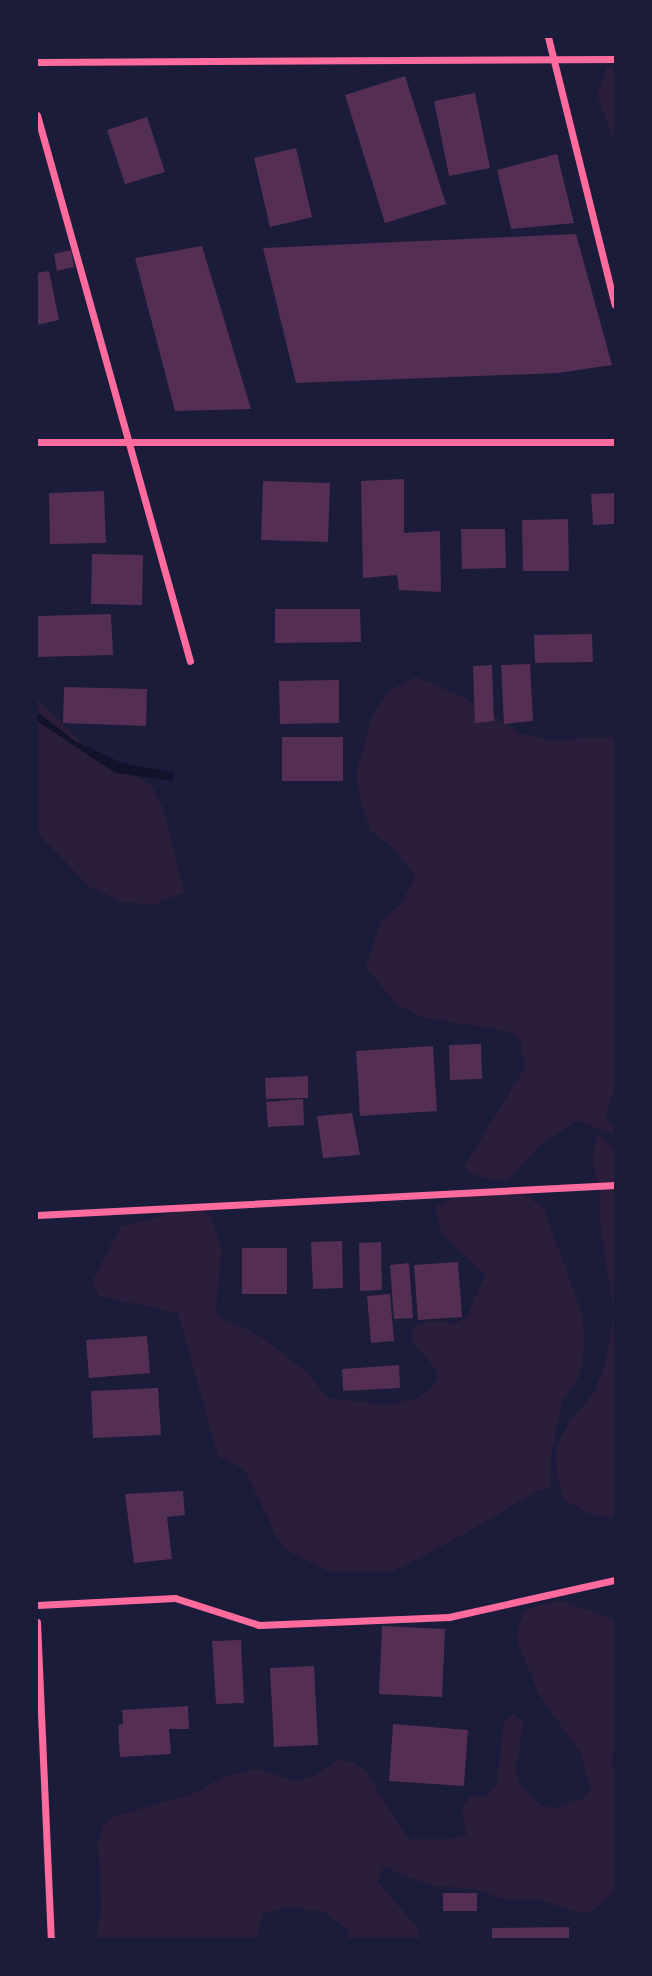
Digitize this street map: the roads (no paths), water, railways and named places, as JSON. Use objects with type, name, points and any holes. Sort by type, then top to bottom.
[{"type":"street","points":[[548,37],[615,305]]},
{"type":"street","points":[[37,62],[615,59]]},
{"type":"street","points":[[37,115],[190,661]]},
{"type":"street","points":[[37,442],[615,442]]},
{"type":"street","points":[[37,1215],[615,1185]]},
{"type":"street","points":[[37,1605],[175,1598],[259,1625],[435,1618],[615,1580]]},
{"type":"street","points":[[37,1622],[51,1939]]}]
